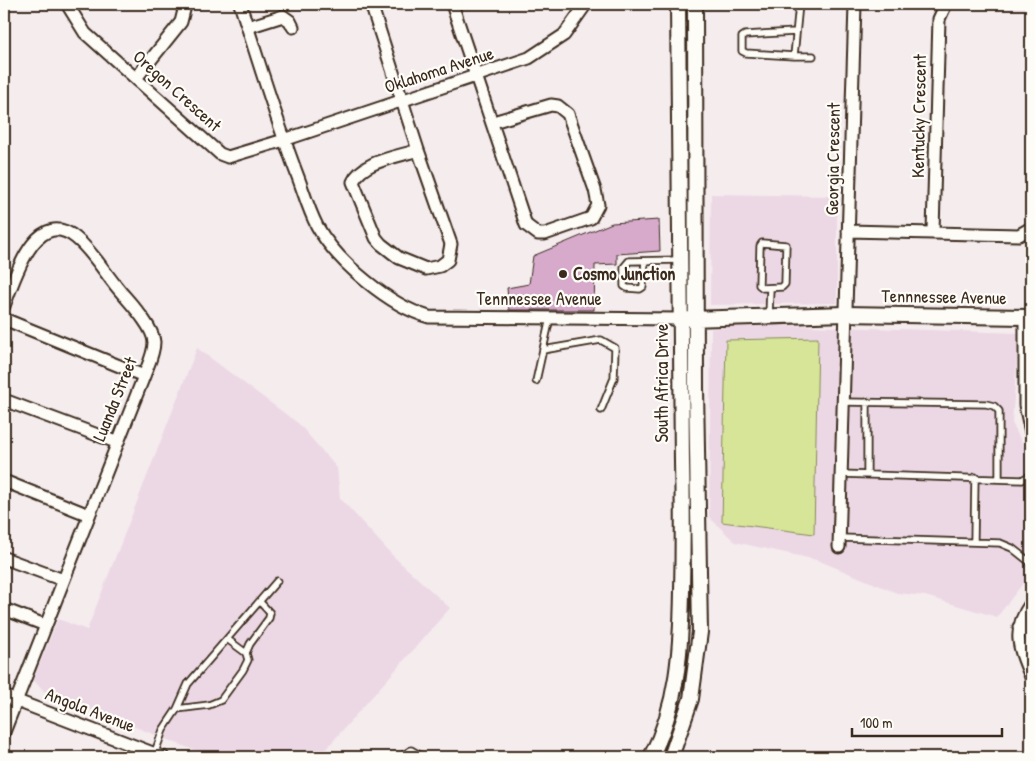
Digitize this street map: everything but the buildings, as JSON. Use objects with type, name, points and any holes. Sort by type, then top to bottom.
[{"type":"street","name":"Oregon Crescent","points":[[67,4],[85,33],[137,77],[220,154],[228,157],[284,140]]},
{"type":"street","points":[[137,77],[181,22],[184,10],[180,4]]},
{"type":"street","name":"Tennnessee Avenue","points":[[240,4],[284,140],[317,226],[336,253],[380,292],[399,306],[429,318],[697,319],[846,314],[1028,317]]},
{"type":"street","points":[[372,4],[418,150],[451,244],[448,260],[440,266],[426,269],[399,258],[376,238],[353,182],[361,170],[369,166],[418,150]]},
{"type":"street","points":[[452,4],[526,225],[538,234],[545,234],[591,218],[598,205],[595,190],[568,114],[564,109],[551,105],[493,122]]},
{"type":"street","name":"Oklahoma Avenue","points":[[284,140],[475,77],[542,52],[564,35],[586,4]]},
{"type":"street","name":"South Africa Drive","points":[[651,757],[666,724],[672,702],[682,634],[684,525],[679,260],[678,4]]},
{"type":"street","name":"South Africa Drive","points":[[671,757],[691,699],[700,632],[695,4]]},
{"type":"street","name":"Georgia Crescent","points":[[840,543],[855,4]]},
{"type":"street","name":"Kentucky Crescent","points":[[934,232],[939,19],[946,4]]},
{"type":"street","points":[[248,27],[283,16],[290,21],[293,27]]},
{"type":"street","points":[[848,231],[1019,235],[1031,228]]},
{"type":"street","name":"Luanda Street","points":[[4,306],[25,254],[37,238],[54,231],[73,236],[133,307],[152,334],[153,352],[116,442],[4,732]]},
{"type":"street","points":[[1028,317],[1025,405],[1031,432]]},
{"type":"street","points":[[4,319],[144,376]]},
{"type":"street","points":[[4,400],[116,442]]},
{"type":"street","points":[[4,481],[89,515]]},
{"type":"street","points":[[4,558],[63,580]]},
{"type":"street","points":[[1031,603],[1019,627],[1018,645],[1031,677]]},
{"type":"street","points":[[4,609],[45,625]]},
{"type":"street","points":[[1019,627],[1031,632]]},
{"type":"street","name":"Angola Avenue","points":[[4,696],[157,756]]},
{"type":"lane","points":[[794,56],[799,4]]},
{"type":"lane","points":[[795,32],[745,35],[742,37],[742,51],[746,53],[813,56]]},
{"type":"lane","points":[[762,243],[783,243],[786,246],[785,284],[781,288],[770,288],[759,285],[760,245],[762,243]]},
{"type":"lane","points":[[645,261],[643,287],[640,289],[624,286],[626,263],[645,261],[679,260]]},
{"type":"lane","points":[[769,317],[770,288]]},
{"type":"lane","points":[[536,381],[550,318]]},
{"type":"lane","points":[[543,350],[601,340],[609,343],[614,348],[614,378],[601,410]]},
{"type":"lane","points":[[843,402],[986,404],[994,406],[998,412],[999,477]]},
{"type":"lane","points":[[867,402],[867,475]]},
{"type":"lane","points":[[841,474],[999,477],[1022,480],[1031,475]]},
{"type":"lane","points":[[974,541],[975,477]]},
{"type":"lane","points":[[840,543],[974,541],[1007,545],[1031,563]]},
{"type":"lane","points":[[157,756],[163,730],[177,709],[188,684],[277,581]]},
{"type":"lane","points":[[246,653],[270,613],[260,602]]},
{"type":"lane","points":[[177,709],[209,705],[221,700],[243,670],[248,660],[246,653],[227,639]]},
{"type":"lane","points":[[400,757],[411,750],[423,757]]},
{"type":"shaded area","points":[[711,194],[837,196],[837,303],[710,305]]},
{"type":"shaded area","points":[[747,324],[1019,333],[1012,423],[1031,460],[1031,573],[997,617],[925,596],[897,593],[817,560],[735,542],[709,517],[711,329]]},
{"type":"shaded area","points":[[197,348],[299,424],[337,468],[340,498],[392,555],[450,608],[319,757],[212,757],[45,692],[33,680],[58,619],[87,630]]},
{"type":"green space","points":[[818,338],[814,534],[722,522],[726,340]]},
{"type":"place","name":"Cosmo Junction","points":[[563,274]]}]
